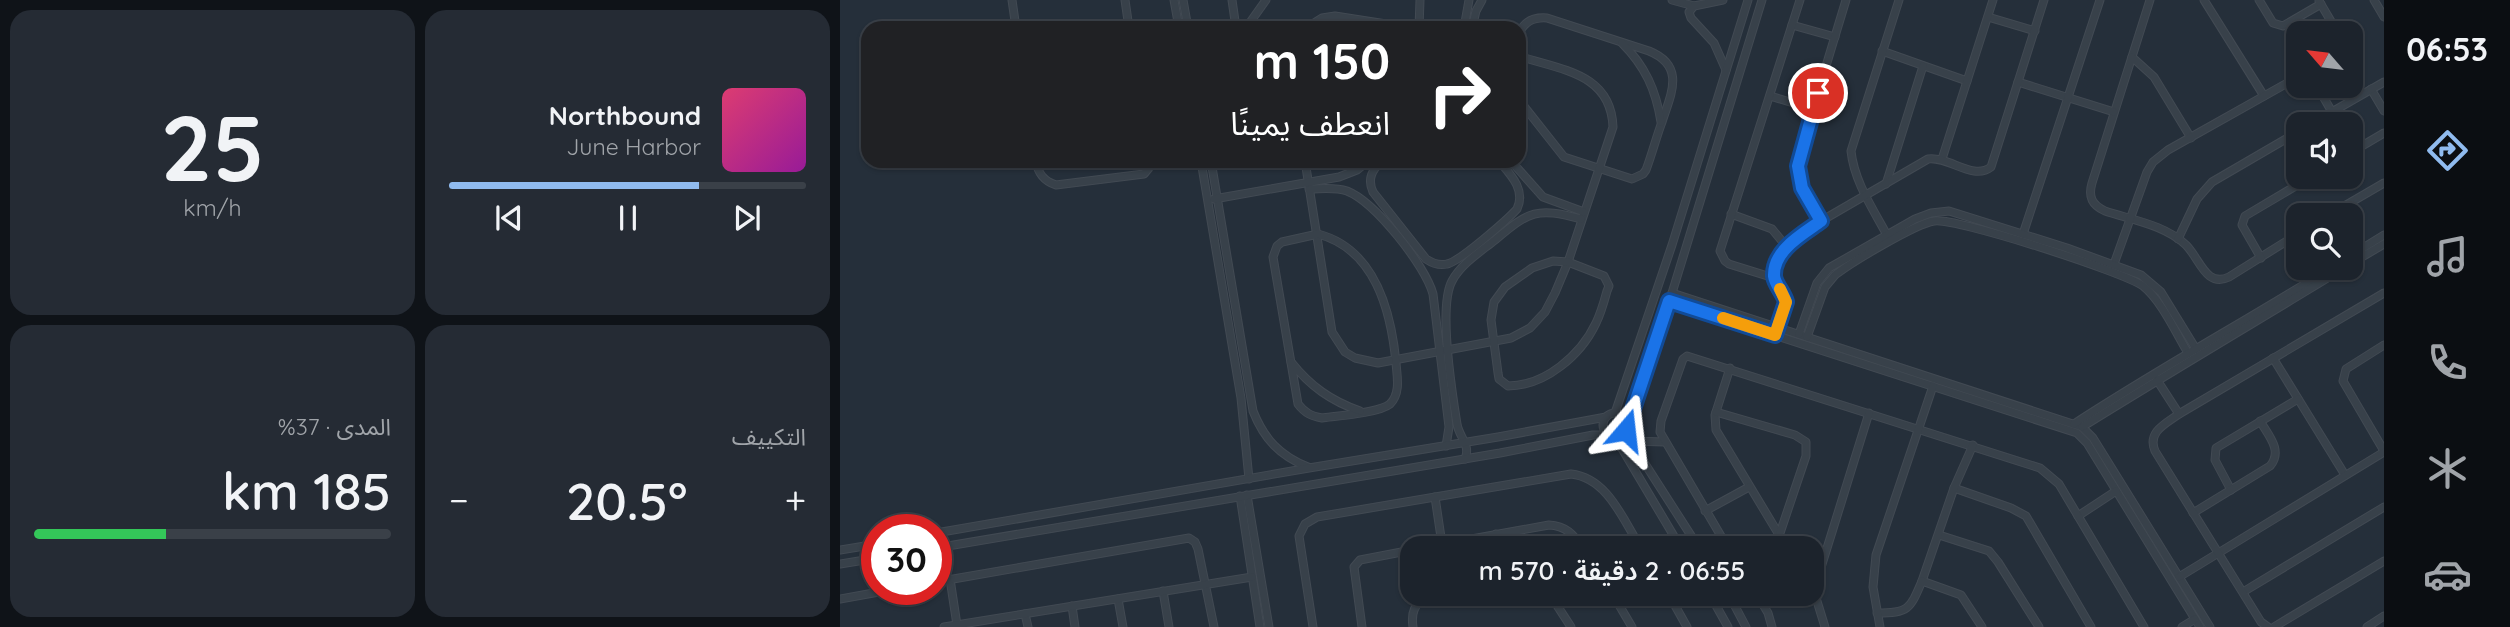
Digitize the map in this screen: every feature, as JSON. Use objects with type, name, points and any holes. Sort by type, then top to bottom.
[{"type":"street","points":[[1012,0],[1015,21]]},
{"type":"street","points":[[1125,0],[1128,21]]},
{"type":"street","points":[[1174,0],[1178,21]]},
{"type":"street","points":[[1184,0],[1187,21]]},
{"type":"street","points":[[1232,0],[1235,21]]},
{"type":"street","points":[[1251,21],[1266,0]]},
{"type":"street","points":[[1419,21],[1420,0]]},
{"type":"street","points":[[1465,21],[1469,0]]},
{"type":"street","points":[[1474,21],[1482,0]]},
{"type":"street","points":[[1672,0],[1694,6],[1723,0]]},
{"type":"street","points":[[952,530],[1498,438],[1606,417],[1615,412],[1684,208],[1748,0]]},
{"type":"street","points":[[952,545],[1593,435],[1622,435],[1671,297],[1762,0]]},
{"type":"street","points":[[1774,278],[1729,264],[1721,256],[1721,245],[1800,0]]},
{"type":"street","points":[[1821,221],[1802,188],[1798,166],[1846,0]]},
{"type":"street","points":[[1887,235],[1865,196],[1851,151],[1899,0]]},
{"type":"street","points":[[1942,159],[1993,0]]},
{"type":"street","points":[[1777,331],[1786,302],[1774,278],[1786,246],[1821,221],[1928,159],[1942,159],[1978,173],[1991,167],[2044,0]]},
{"type":"street","points":[[2021,233],[2098,0]]},
{"type":"street","points":[[2150,0],[2090,192],[2092,201],[2097,208],[2159,229],[2178,239],[2208,276],[2215,280],[2229,277],[2286,242]]},
{"type":"street","points":[[2204,0],[2264,96]]},
{"type":"street","points":[[2259,0],[2273,23],[2283,26],[2320,2],[2331,21]]},
{"type":"street","points":[[2374,0],[2384,17]]},
{"type":"street","points":[[1694,6],[1689,15],[1714,43],[1726,70]]},
{"type":"street","points":[[1317,21],[1335,16],[1357,21]]},
{"type":"street","points":[[1988,16],[2035,31]]},
{"type":"street","points":[[1526,23],[1540,17],[1657,54],[1670,67],[1673,85],[1646,170],[1632,178],[1564,157],[1526,109]]},
{"type":"street","points":[[1792,24],[1835,37]]},
{"type":"street","points":[[1622,43],[1640,63],[1653,87],[1661,122]]},
{"type":"street","points":[[1882,51],[1967,81]]},
{"type":"street","points":[[2132,57],[2154,77],[2191,138]]},
{"type":"street","points":[[1306,168],[1329,320],[1337,343],[1345,352],[1366,362],[1511,338],[1530,328],[1545,312],[1568,262],[1613,127],[1608,100],[1590,80],[1526,58]]},
{"type":"street","points":[[1886,184],[1923,66]]},
{"type":"street","points":[[2018,82],[2114,112]]},
{"type":"street","points":[[2324,98],[2332,112],[2384,82]]},
{"type":"street","points":[[2114,264],[2150,166],[2160,155],[2286,84]]},
{"type":"street","points":[[2371,89],[2384,111]]},
{"type":"street","points":[[1770,96],[1813,109]]},
{"type":"street","points":[[2363,145],[2384,133]]},
{"type":"street","points":[[2178,239],[2197,199],[2212,182],[2286,139]]},
{"type":"street","points":[[1038,168],[1044,179],[1056,185],[1144,174],[1149,168]]},
{"type":"street","points":[[1202,168],[1241,398],[1250,479]]},
{"type":"street","points":[[1212,168],[1253,411],[1259,427],[1274,446],[1293,461],[1309,468]]},
{"type":"street","points":[[1208,200],[1309,186],[1339,177],[1356,168]]},
{"type":"street","points":[[1369,168],[1372,172]]},
{"type":"street","points":[[1376,168],[1372,172],[1370,186],[1373,192],[1426,259],[1439,265],[1452,262],[1515,217],[1549,212],[1583,216]]},
{"type":"street","points":[[1446,446],[1449,427],[1444,350],[1446,296],[1459,270],[1515,217],[1521,196],[1514,179],[1505,168]]},
{"type":"street","points":[[1517,168],[1544,197],[1583,216]]},
{"type":"street","points":[[1514,179],[1522,173]]},
{"type":"street","points":[[2350,203],[2384,183]]},
{"type":"street","points":[[1309,186],[1338,189],[1355,195],[1370,206],[1423,270],[1431,285],[1457,425],[1468,451],[1465,459]]},
{"type":"street","points":[[2260,258],[2244,230],[2242,220],[2291,189]]},
{"type":"street","points":[[1684,208],[1686,211],[1697,212]]},
{"type":"street","points":[[1803,335],[1822,275],[1837,262],[1887,235],[1949,211],[2021,233],[2143,286],[2154,296],[2188,353]]},
{"type":"street","points":[[1731,214],[1772,229],[1786,246]]},
{"type":"street","points":[[1803,335],[1825,287],[1835,275],[1923,220],[1939,220],[2114,264],[2141,275],[2155,286],[2196,349]]},
{"type":"street","points":[[1677,228],[1685,228],[1689,235]]},
{"type":"street","points":[[1318,234],[1330,237],[1351,250],[1369,271],[1388,312],[1395,359],[1397,390],[1394,398],[1383,408],[1322,418],[1312,417],[1304,412],[1295,395],[1273,257],[1277,246],[1318,234]]},
{"type":"street","points":[[2363,252],[2384,235]]},
{"type":"street","points":[[2363,252],[2384,244]]},
{"type":"street","points":[[1452,262],[1459,270]]},
{"type":"street","points":[[1568,262],[1604,276],[1609,286],[1596,323],[1574,354],[1543,377],[1529,383],[1508,386],[1499,379],[1494,341],[1491,311],[1498,294],[1539,264],[1568,262]]},
{"type":"street","points":[[2103,410],[2157,380],[2188,353],[2312,280]]},
{"type":"street","points":[[2078,426],[2177,363],[2235,336],[2325,280]]},
{"type":"street","points":[[2269,627],[2261,622],[2152,446],[2153,435],[2179,414],[2384,293]]},
{"type":"street","points":[[1671,297],[1933,386],[2078,426],[2094,438],[2116,491],[2179,577],[2210,627]]},
{"type":"street","points":[[1777,331],[1803,335],[2031,414],[2077,433],[2103,460],[2160,552],[2200,627]]},
{"type":"street","points":[[2179,577],[2384,451],[2343,381],[2346,369],[2384,345]]},
{"type":"street","points":[[1721,536],[1660,432],[1661,421],[1685,357],[1689,355],[2040,468],[2059,484],[2144,627]]},
{"type":"street","points":[[2273,358],[2346,475]]},
{"type":"street","points":[[1290,362],[1301,376],[1322,393],[1346,406],[1363,411]]},
{"type":"street","points":[[1730,368],[1716,412],[1716,430],[1779,536]]},
{"type":"street","points":[[2157,380],[2179,414]]},
{"type":"street","points":[[1880,627],[1874,587],[1877,555],[1933,386]]},
{"type":"street","points":[[2231,490],[2215,460],[2216,448],[2298,399]]},
{"type":"street","points":[[1615,412],[1622,414],[1631,441],[1691,536]]},
{"type":"street","points":[[1716,412],[1796,435],[1806,442],[1806,456],[1779,536]]},
{"type":"street","points":[[1824,553],[1869,413]]},
{"type":"street","points":[[1606,417],[1603,427],[1612,436],[1674,536]]},
{"type":"street","points":[[2193,513],[2270,466],[2275,460],[2275,446],[2260,421]]},
{"type":"street","points":[[1498,438],[1500,453]]},
{"type":"street","points":[[1631,441],[1665,442]]},
{"type":"street","points":[[1877,613],[1899,613],[1912,606],[1954,488],[1973,445]]},
{"type":"street","points":[[1354,461],[1352,469],[1356,477]]},
{"type":"street","points":[[1331,465],[1335,472],[1333,481]]},
{"type":"street","points":[[1313,627],[1300,543],[1301,530],[1305,524],[1317,517],[1572,474],[1597,483],[1604,490],[1633,536]]},
{"type":"street","points":[[1705,511],[1749,486]]},
{"type":"street","points":[[1954,488],[2026,516],[2090,627]]},
{"type":"street","points":[[2078,516],[2116,491]]},
{"type":"street","points":[[1243,495],[1269,627]]},
{"type":"street","points":[[1435,497],[1441,536]]},
{"type":"street","points":[[1077,508],[1075,514],[1079,523]]},
{"type":"street","points":[[2243,592],[2384,508]]},
{"type":"street","points":[[1055,512],[1058,518],[1056,527]]},
{"type":"street","points":[[1485,536],[1537,526],[1558,526],[1573,536]]},
{"type":"street","points":[[1248,527],[1260,627]]},
{"type":"street","points":[[1939,535],[1989,551],[2039,627]]},
{"type":"street","points":[[952,579],[1189,538],[1195,542],[1198,549],[1214,627]]},
{"type":"street","points":[[840,550],[861,547]]},
{"type":"street","points":[[1362,627],[1354,567],[1360,560],[1400,552]]},
{"type":"street","points":[[840,564],[861,561]]},
{"type":"street","points":[[2274,627],[2384,561]]},
{"type":"street","points":[[944,627],[1252,577]]},
{"type":"street","points":[[1922,581],[1961,595],[1982,627]]},
{"type":"street","points":[[1163,591],[1169,627]]},
{"type":"street","points":[[952,592],[957,625]]},
{"type":"street","points":[[840,599],[861,595]]},
{"type":"street","points":[[1118,599],[1123,627]]},
{"type":"street","points":[[1072,606],[1075,627]]},
{"type":"street","points":[[1413,627],[1412,615],[1416,606]]},
{"type":"street","points":[[1556,606],[1568,627]]},
{"type":"street","points":[[1621,606],[1632,627]]},
{"type":"street","points":[[1676,606],[1688,627]]},
{"type":"street","points":[[1716,606],[1728,627]]},
{"type":"street","points":[[1735,606],[1746,627]]},
{"type":"street","points":[[1763,606],[1772,627]]},
{"type":"street","points":[[1819,606],[1825,627]]},
{"type":"street","points":[[1025,614],[1027,627]]},
{"type":"street","points":[[2367,627],[2384,616]]},
{"type":"street","points":[[2182,627],[2195,619]]},
{"type":"slow traffic","points":[[1723,318],[1775,335],[1786,302],[1780,289]]},
{"type":"route","points":[[1626,430],[1669,301],[1775,335],[1786,302],[1774,278],[1783,251],[1821,221],[1802,188],[1798,166],[1818,93]]}]
